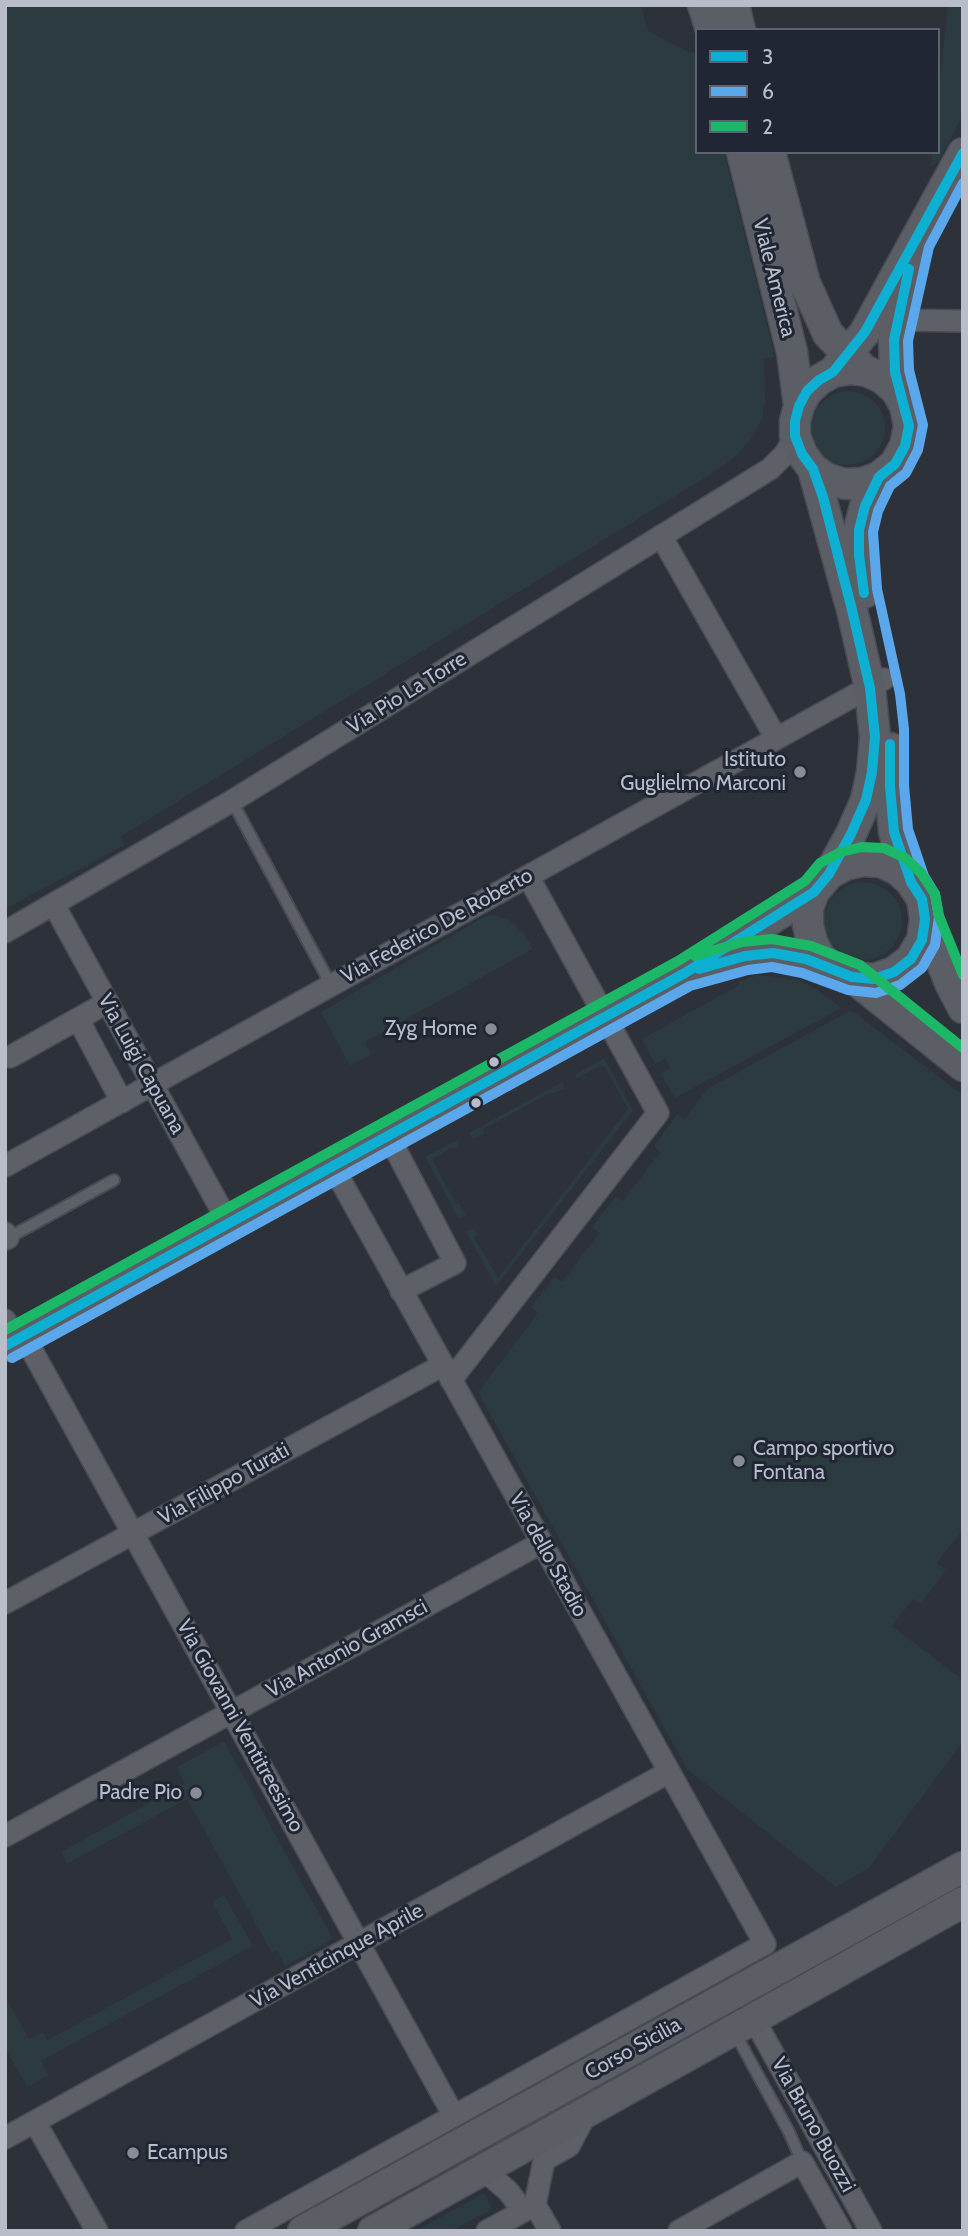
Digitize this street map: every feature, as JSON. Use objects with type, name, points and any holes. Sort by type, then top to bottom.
[{"type":"main road","points":[[714,14],[737,28]]},
{"type":"main road","points":[[893,309],[865,331],[849,366],[819,380],[807,391],[799,406],[795,436],[802,454],[813,469],[828,479],[845,484],[863,483],[879,477],[895,464],[905,446],[909,426],[895,372],[893,309],[916,242],[963,153]]},
{"type":"main road","name":"Viale America","points":[[742,154],[792,352],[799,406]]},
{"type":"main road","name":"Viale America","points":[[771,154],[805,283],[828,334],[849,366]]},
{"type":"main road","points":[[813,302],[829,312],[843,316],[893,309]]},
{"type":"main road","points":[[849,366],[882,378],[896,390],[905,406]]},
{"type":"main road","points":[[685,973],[745,956],[773,953],[806,959],[842,973],[874,979],[894,972],[911,959],[922,940],[925,919],[922,899],[911,882],[894,832],[890,786],[890,731],[813,469]]},
{"type":"main road","points":[[879,477],[865,506],[859,530],[863,591],[877,683],[872,772],[866,800],[852,834],[808,908],[808,925],[812,942],[820,957],[963,1066]]},
{"type":"main road","points":[[13,1335],[229,1222],[606,1018],[685,973],[845,865],[863,860],[881,862],[898,870],[911,882]]},
{"type":"main road","points":[[925,919],[952,958],[963,1008]]},
{"type":"main road","name":"Corso Sicilia","points":[[303,2231],[963,1867]]},
{"type":"main road","name":"Corso Sicilia","points":[[373,2231],[963,1902]]},
{"type":"street","points":[[893,309],[963,306]]},
{"type":"street","points":[[893,309],[963,321]]},
{"type":"street","name":"Via Pio La Torre","points":[[7,932],[232,801],[770,470],[785,454],[795,436]]},
{"type":"street","points":[[661,536],[776,738]]},
{"type":"street","name":"Via Federico De Roberto","points":[[5,1166],[877,683]]},
{"type":"street","points":[[447,1373],[658,1113],[528,876]]},
{"type":"street","name":"Via Luigi Capuana","points":[[54,905],[229,1222]]},
{"type":"street","points":[[10,1057],[108,1002]]},
{"type":"street","points":[[78,1019],[122,1102]]},
{"type":"street","points":[[388,1135],[455,1263],[401,1291]]},
{"type":"street","name":"Via dello Stadio","points":[[332,1165],[765,1944],[676,1994]]},
{"type":"street","name":"Via Giovanni Ventitreesimo","points":[[13,1335],[134,1533],[454,2116]]},
{"type":"street","name":"Via Filippo Turati","points":[[5,1604],[134,1533],[447,1373]]},
{"type":"street","name":"Via Antonio Gramsci","points":[[5,1836],[541,1542]]},
{"type":"street","name":"Via Venticinque Aprile","points":[[5,2138],[669,1772]]},
{"type":"street","points":[[652,2039],[676,1994]]},
{"type":"street","points":[[246,2231],[676,1994]]},
{"type":"street","name":"Via Bruno Buozzi","points":[[744,2024],[871,2231]]},
{"type":"street","points":[[516,2082],[560,2089]]},
{"type":"street","points":[[487,2231],[529,2208],[544,2160],[569,2146],[587,2112]]},
{"type":"street","points":[[35,2122],[97,2231]]},
{"type":"street","points":[[395,2180],[415,2138]]},
{"type":"street","points":[[679,2231],[802,2162],[841,2231]]},
{"type":"street","points":[[480,2171],[493,2178],[529,2208],[550,2231]]},
{"type":"lane","points":[[232,801],[331,985]]},
{"type":"lane","points":[[6,1237],[114,1180]]},
{"type":"lane","points":[[744,2024],[802,2162]]},
{"type":"shaded area","points":[[5,5],[641,5],[648,31],[695,53],[695,154],[724,154],[775,357],[764,359],[765,401],[762,419],[753,436],[739,453],[719,469],[120,837],[125,845],[5,909]]},
{"type":"shaded area","points":[[948,5],[963,5],[963,115],[938,162],[930,167],[932,154],[940,154],[940,80]]},
{"type":"shaded area","points":[[841,391],[855,391],[869,397],[879,407],[885,428],[883,442],[869,459],[855,465],[841,465],[827,459],[817,449],[811,435],[811,421],[817,407],[827,397]]},
{"type":"shaded area","points":[[863,882],[878,885],[891,893],[899,906],[902,921],[899,936],[891,949],[878,957],[863,960],[848,957],[835,949],[827,936],[824,921],[827,906],[835,893],[848,885]]},
{"type":"shaded area","points":[[492,915],[509,919],[524,934],[533,949],[365,1042],[372,1054],[350,1066],[321,1012],[483,917]]},
{"type":"shaded area","points":[[758,975],[799,980],[842,1008],[675,1098],[661,1074],[670,1068],[665,1059],[655,1064],[642,1039],[739,985],[738,981]]},
{"type":"shaded area","name":"Campo sportivo Fontana","points":[[851,1010],[963,1095],[963,1529],[937,1563],[946,1570],[921,1604],[913,1599],[892,1626],[963,1680],[963,1742],[869,1868],[836,1887],[687,1769],[478,1392],[538,1313],[531,1307],[554,1277],[562,1282],[599,1233],[592,1227],[604,1211],[616,1196],[623,1201],[660,1152],[654,1146],[677,1114],[685,1119],[707,1089]]},
{"type":"shaded area","points":[[604,1058],[633,1110],[496,1286],[466,1232],[473,1228],[477,1234],[474,1237],[498,1278],[628,1109],[605,1067],[600,1066],[577,1078],[575,1075]]},
{"type":"shaded area","points":[[562,1082],[565,1088],[553,1094],[552,1092],[483,1129],[485,1133],[473,1139],[469,1133]]},
{"type":"shaded area","points":[[457,1140],[460,1146],[432,1159],[456,1204],[459,1203],[466,1215],[459,1219],[425,1157]]},
{"type":"shaded area","points":[[224,1741],[333,1939],[285,1966],[277,1950],[272,1953],[187,1799],[67,1864],[61,1852],[185,1783],[177,1767]]},
{"type":"shaded area","points":[[224,1895],[253,1946],[41,2061],[49,2075],[27,2087],[5,2048],[5,1996],[29,2039],[43,2032],[48,2040],[232,1939],[212,1902]]},
{"type":"shaded area","points":[[484,2193],[492,2209],[451,2231],[415,2231]]},
{"type":"transit line","name":"3","points":[[5,1346],[685,973],[814,892],[829,874],[866,800],[875,737],[870,688],[852,610],[823,497],[813,469],[802,454],[795,436],[795,421],[807,391],[833,372],[865,332],[963,153]]},
{"type":"transit line","name":"6","points":[[12,1358],[690,986],[748,970],[772,967],[802,973],[848,990],[876,993],[900,985],[922,968],[935,945],[939,917],[935,894],[924,876],[908,829],[900,694],[877,589],[873,532],[878,511],[890,486],[906,473],[918,450],[923,425],[909,370],[908,341],[929,247],[963,183]]},
{"type":"transit line","name":"3","points":[[864,593],[859,530],[865,506],[879,477],[895,464],[905,446],[909,426],[895,372],[894,340],[909,269]]},
{"type":"transit line","name":"3","points":[[699,969],[745,956],[773,953],[806,959],[852,977],[874,979],[894,972],[911,959],[922,940],[925,919],[922,899],[911,882],[894,832],[890,744]]},
{"type":"transit line","name":"2","points":[[5,1330],[678,961],[805,881],[820,863],[841,852],[862,847],[884,848],[905,858],[921,873],[935,894],[939,916],[963,975]]},
{"type":"transit line","name":"2","points":[[695,956],[742,942],[772,939],[811,946],[860,965],[963,1048]]},
{"type":"place","name":"Istituto Guglielmo Marconi","points":[[800,772]]},
{"type":"place","name":"Zyg Home","points":[[491,1029]]},
{"type":"place","name":"Campo sportivo Fontana","points":[[739,1461]]},
{"type":"place","name":"Padre Pio","points":[[196,1793]]},
{"type":"place","name":"Ecampus","points":[[133,2153]]}]
